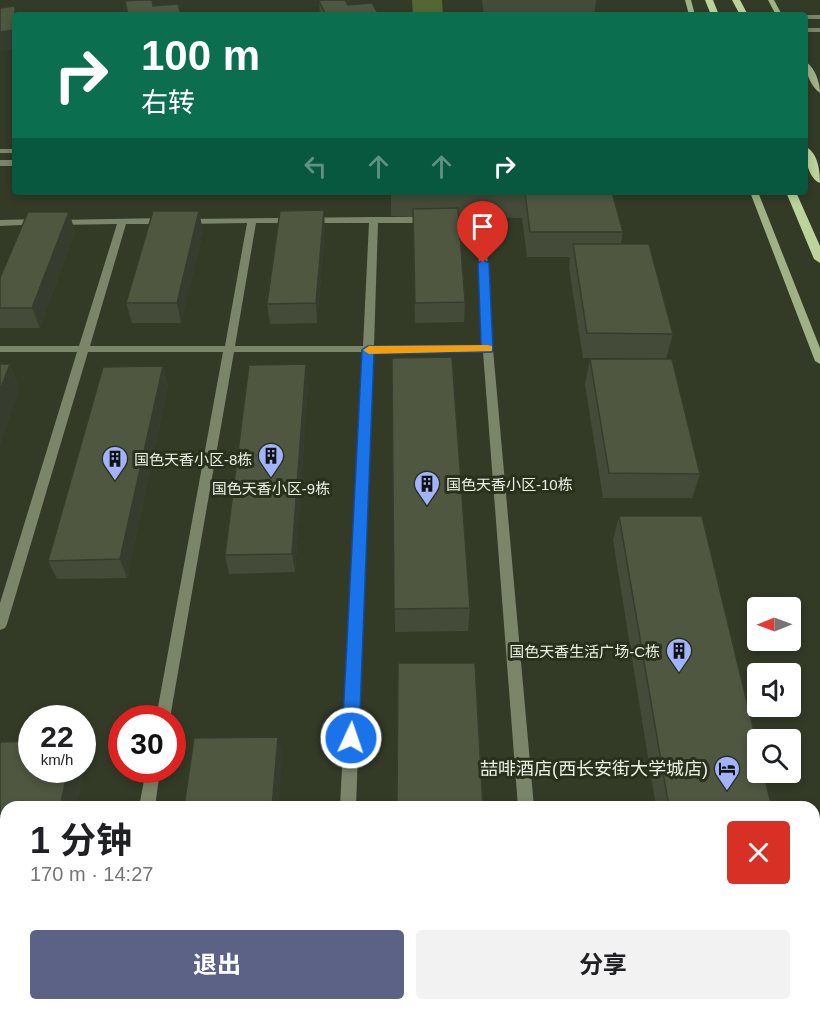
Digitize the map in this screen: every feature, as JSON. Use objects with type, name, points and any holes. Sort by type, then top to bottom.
[{"type":"main road","points":[[808,68],[820,91]]},
{"type":"main road","points":[[808,156],[820,180]]},
{"type":"main road","points":[[755,195],[820,361]]},
{"type":"main road","points":[[792,195],[820,259]]},
{"type":"street","points":[[348,801],[374,220]]},
{"type":"street","points":[[0,223],[481,220],[488,349],[526,801]]},
{"type":"street","points":[[165,705],[252,221]]},
{"type":"street","points":[[0,624],[122,222]]},
{"type":"street","points":[[0,349],[488,349]]},
{"type":"street","points":[[148,801],[151,783]]},
{"type":"green space","points":[[412,0],[442,0],[443,12],[413,12]]},
{"type":"building","points":[[152,0],[153,6],[178,4],[180,12],[127,12],[125,1]]},
{"type":"building","points":[[345,0],[348,5],[372,3],[377,12],[324,12],[319,1]]},
{"type":"building","points":[[15,6],[15,12],[12,12],[12,30],[0,32],[0,8]]},
{"type":"building","points":[[525,195],[613,195],[623,232],[530,232]]},
{"type":"building","points":[[458,208],[465,302],[415,303],[413,209]]},
{"type":"building","points":[[324,210],[316,303],[267,304],[280,211]]},
{"type":"building","points":[[153,211],[199,211],[177,303],[126,303]]},
{"type":"building","points":[[28,212],[69,212],[32,308],[0,308],[0,278]]},
{"type":"building","points":[[573,244],[649,244],[673,334],[587,333]]},
{"type":"building","name":"国色天香小区-10栋","points":[[452,357],[470,608],[394,609],[392,358]]},
{"type":"building","points":[[590,359],[672,359],[700,474],[609,473]]},
{"type":"building","points":[[0,364],[10,364],[0,390]]},
{"type":"building","name":"国色天香小区-9栋","points":[[306,364],[292,554],[225,555],[249,365]]},
{"type":"building","name":"国色天香小区-8栋","points":[[163,366],[120,559],[48,561],[103,367]]},
{"type":"building","name":"国色天香生活广场-C栋","points":[[619,516],[702,516],[747,702],[747,717],[751,717],[753,729],[747,729],[747,783],[766,783],[770,801],[668,801]]},
{"type":"building","points":[[398,663],[475,663],[483,801],[397,801]]},
{"type":"building","points":[[278,737],[273,801],[185,801],[194,738]]},
{"type":"building","points":[[18,741],[18,783],[65,783],[61,801],[0,801],[0,742]]},
{"type":"slow traffic","points":[[369,350],[487,349]]},
{"type":"place","name":"国色天香小区-9栋","points":[[271,479]]},
{"type":"place","name":"国色天香小区-8栋","points":[[115,482]]},
{"type":"place","name":"国色天香小区-10栋","points":[[427,507]]},
{"type":"place","name":"国色天香生活广场-C栋","points":[[679,674]]},
{"type":"place","name":"喆啡酒店(西长安街大学城店)","points":[[727,792]]},
{"type":"route","points":[[351,738],[368,350],[488,349],[483,263]]}]
